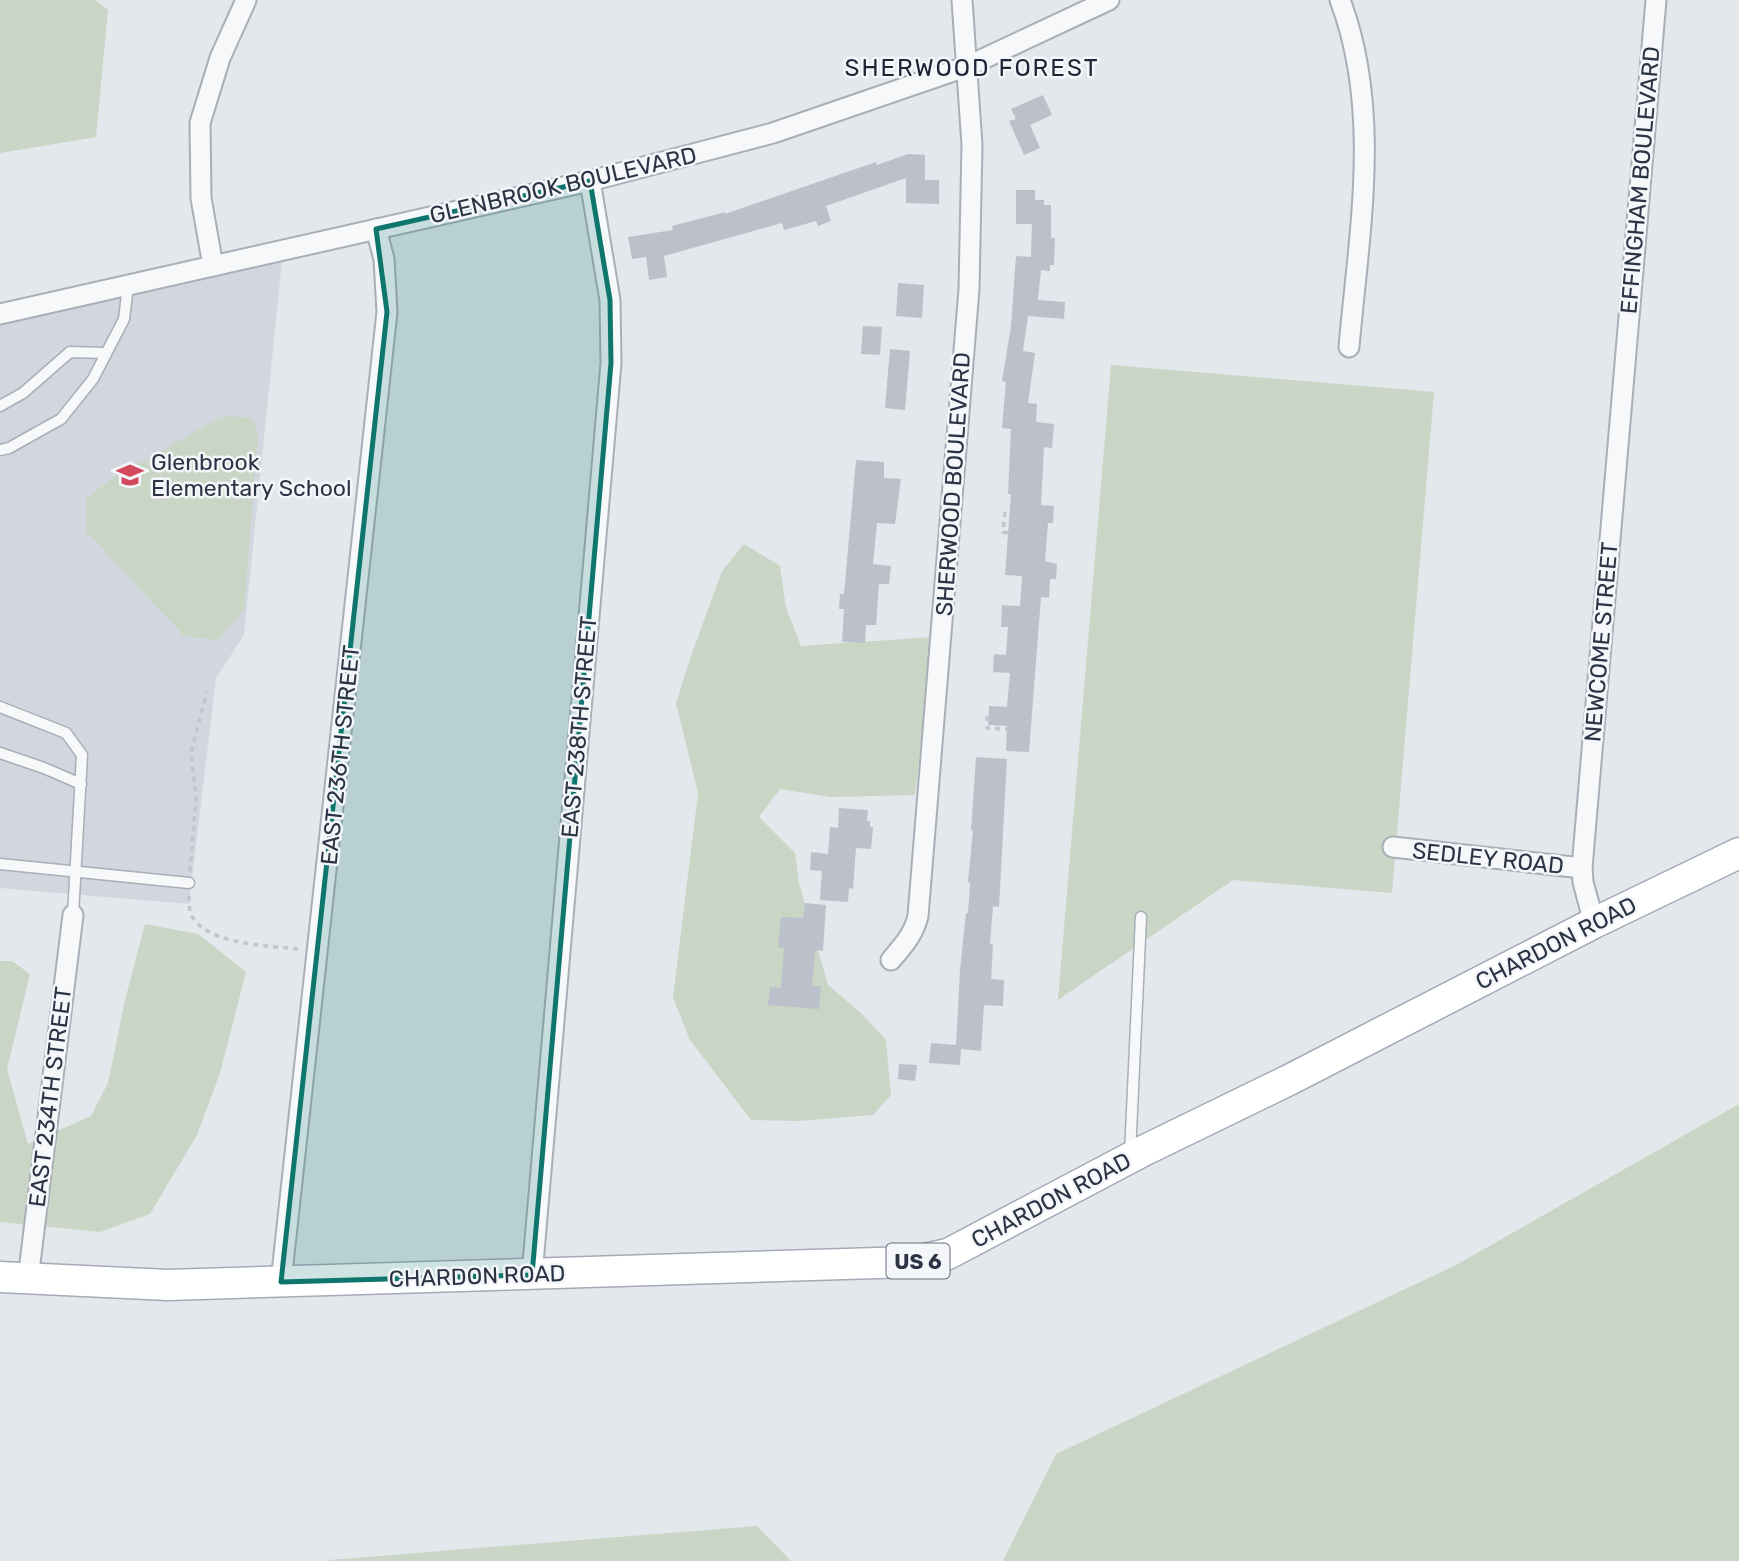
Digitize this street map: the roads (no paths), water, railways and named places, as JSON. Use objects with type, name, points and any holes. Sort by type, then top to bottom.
[{"type":"main road","name":"CHARDON ROAD","points":[[14,1278],[168,1285],[911,1262],[948,1254],[1130,1158],[1739,852]]},
{"type":"street","name":"SHERWOOD BOULEVARD","points":[[891,960],[907,942],[917,923],[969,289],[972,145],[961,0]]},
{"type":"street","name":"GLENBROOK BOULEVARD","points":[[0,314],[590,181],[773,133],[968,66],[1109,0]]},
{"type":"street","points":[[1340,0],[1348,19],[1361,75],[1366,149],[1349,347]]},
{"type":"street","name":"EFFINGHAM BOULEVARD","points":[[1624,359],[1656,0]]},
{"type":"street","points":[[213,266],[201,198],[200,123],[220,58],[243,1]]},
{"type":"street","name":"EAST 238TH STREET","points":[[532,1275],[611,363],[610,300],[590,181]]},
{"type":"street","name":"EAST 236TH STREET","points":[[281,1282],[387,312],[384,264],[376,229]]},
{"type":"street","name":"NEWCOME STREET","points":[[1594,923],[1582,868],[1624,359]]},
{"type":"street","name":"SEDLEY ROAD","points":[[1393,847],[1582,868]]},
{"type":"street","name":"EAST 234TH STREET","points":[[14,1278],[74,915]]},
{"type":"lane","points":[[0,450],[9,448],[61,419],[93,379],[124,319],[128,286]]},
{"type":"lane","points":[[0,406],[23,393],[70,352],[106,353]]},
{"type":"lane","points":[[0,707],[66,733],[82,755],[74,915]]},
{"type":"lane","points":[[0,753],[81,784]]},
{"type":"lane","points":[[0,864],[190,883]]},
{"type":"lane","points":[[1130,1158],[1141,917]]},
{"type":"place","name":"Glenbrook Elementary School","points":[[130,475]]},
{"type":"district","name":"SHERWOOD FOREST","points":[[972,68]]}]
